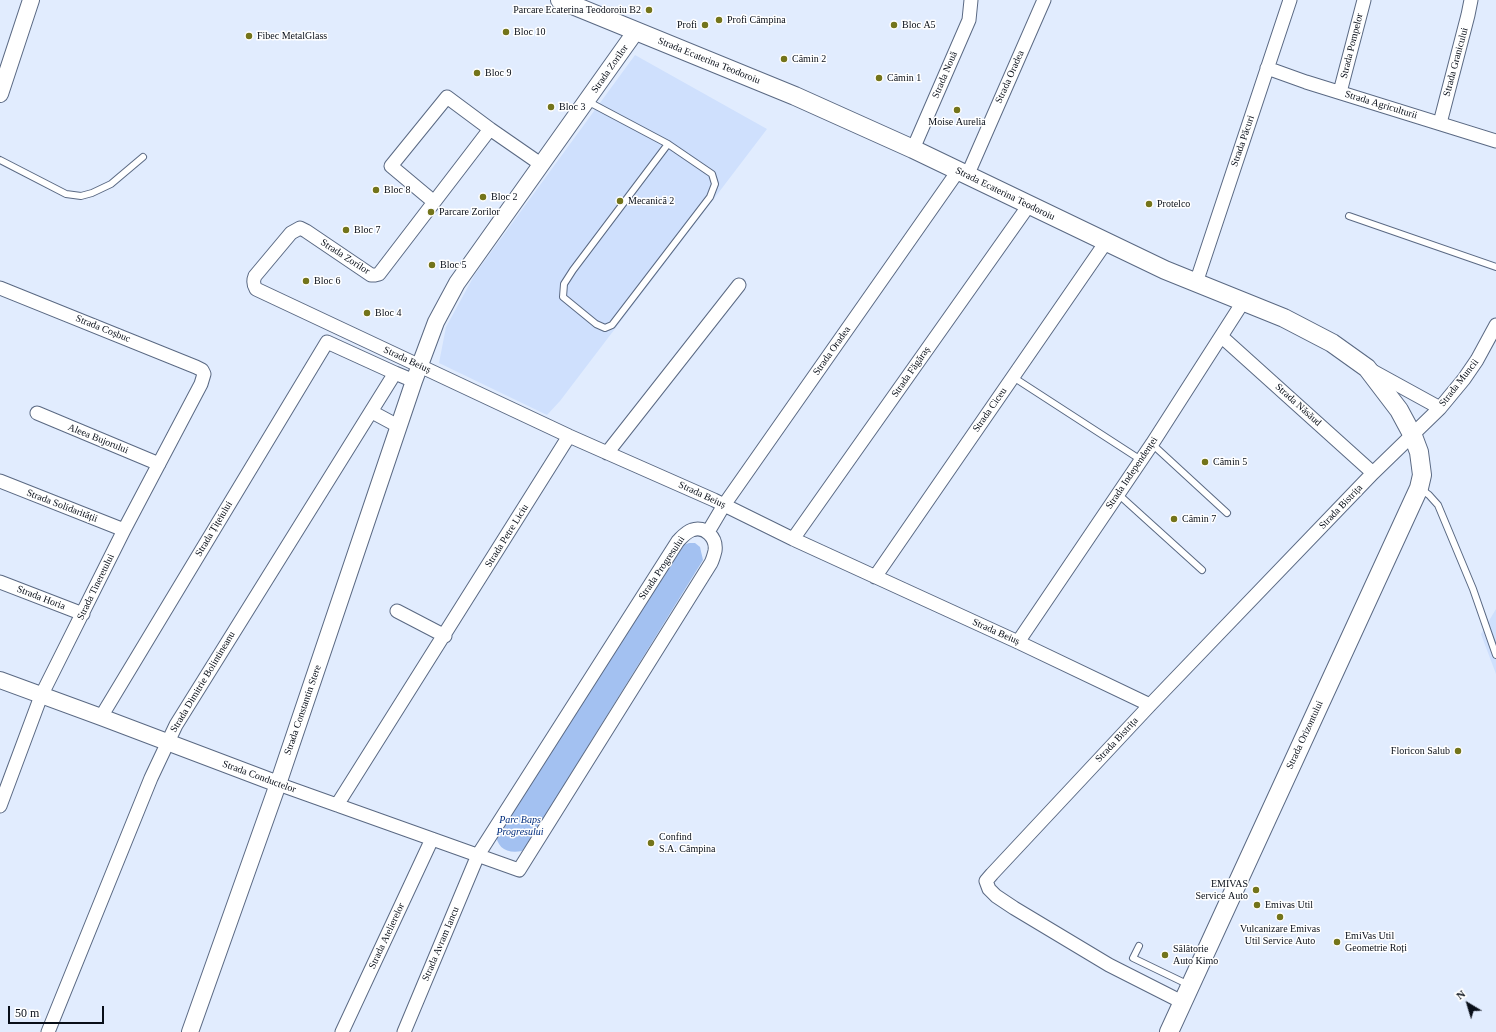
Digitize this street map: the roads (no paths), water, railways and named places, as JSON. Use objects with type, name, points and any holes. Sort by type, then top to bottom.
[{"type":"main road","name":"Strada Ecaterina Teodoroiu","points":[[560,0],[795,96],[963,173],[1165,270],[1284,318],[1332,343],[1367,368],[1399,410],[1413,436]]},
{"type":"main road","name":"Strada Orizontului","points":[[1169,1032],[1419,488],[1422,475],[1422,464],[1413,436]]},
{"type":"street","points":[[0,94],[31,0]]},
{"type":"street","name":"Strada Nouă","points":[[913,150],[969,20],[971,0]]},
{"type":"street","name":"Strada Oradea","points":[[708,532],[724,505],[963,173],[1044,0]]},
{"type":"street","name":"Strada Păcuri","points":[[1196,283],[1202,261],[1290,0]]},
{"type":"street","name":"Strada Pompelor","points":[[1340,92],[1364,0]]},
{"type":"street","name":"Strada Granicului","points":[[1440,123],[1471,0]]},
{"type":"street","name":"Strada Zorilor","points":[[413,384],[436,322],[457,283],[636,31]]},
{"type":"street","name":"Strada Agriculturii","points":[[1267,68],[1496,141]]},
{"type":"street","points":[[434,202],[391,166],[447,97],[542,165]]},
{"type":"street","name":"Strada Zorilor","points":[[254,286],[253,281],[255,276],[291,233],[300,228],[306,230],[371,275],[375,275],[383,270],[490,129]]},
{"type":"street","name":"Strada Făgăraș","points":[[793,539],[1029,206]]},
{"type":"street","name":"Strada Ciceu","points":[[875,578],[1106,242]]},
{"type":"street","points":[[607,453],[739,285]]},
{"type":"street","name":"Strada Beiuș","points":[[254,286],[256,289],[419,366],[569,436],[724,505],[875,578],[1018,642],[1150,705]]},
{"type":"street","name":"Strada Coșbuc","points":[[0,288],[196,367],[202,370],[204,374]]},
{"type":"street","name":"Strada Independenței","points":[[1018,642],[1152,444],[1244,302]]},
{"type":"street","name":"Strada Muncii","points":[[1413,436],[1440,408],[1464,379],[1477,360],[1496,324]]},
{"type":"street","name":"Strada Năsăud","points":[[1222,337],[1373,473]]},
{"type":"street","name":"Strada Țițeiului","points":[[101,717],[327,342],[395,373]]},
{"type":"street","points":[[1367,368],[1440,408]]},
{"type":"street","points":[[395,373],[413,384]]},
{"type":"street","name":"Strada Dimitrie Bolintineanu","points":[[48,1032],[150,778],[188,704],[395,373]]},
{"type":"street","name":"Strada Tineretului","points":[[0,806],[41,696],[124,530],[201,384],[204,374]]},
{"type":"street","name":"Strada Constantin Stere","points":[[190,1032],[278,784],[413,384]]},
{"type":"street","points":[[372,412],[398,426]]},
{"type":"street","name":"Aleea Bujorului","points":[[37,413],[159,464]]},
{"type":"street","name":"Strada Petre Liciu","points":[[337,805],[445,636],[569,436]]},
{"type":"street","name":"Strada Bistrița","points":[[1182,1002],[1109,965],[1008,904],[989,889],[986,881],[1150,705],[1373,473],[1413,436]]},
{"type":"street","name":"Strada Solidarității","points":[[0,481],[124,530]]},
{"type":"street","name":"Strada Progresului","points":[[478,855],[678,542],[685,534],[693,529],[700,529],[708,532]]},
{"type":"street","name":"Strada Conductelor","points":[[0,680],[278,784],[519,870],[711,563],[716,550],[715,539],[708,532]]},
{"type":"street","name":"Strada Horia","points":[[0,582],[83,614]]},
{"type":"street","points":[[397,611],[445,636]]},
{"type":"street","name":"Strada Atelierelor","points":[[342,1032],[432,839]]},
{"type":"street","name":"Strada Avram Iancu","points":[[404,1032],[478,855]]},
{"type":"lane","points":[[587,102],[668,144],[712,174],[715,184],[710,198],[612,325],[605,328],[596,324],[562,297],[564,284],[668,144]]},
{"type":"lane","points":[[0,160],[66,194],[81,196],[92,193],[111,184],[143,157]]},
{"type":"lane","points":[[1350,216],[1496,267]]},
{"type":"lane","points":[[1013,377],[1141,460]]},
{"type":"lane","points":[[1152,444],[1227,513]]},
{"type":"lane","points":[[1419,488],[1430,495],[1438,505],[1473,589],[1496,654]]},
{"type":"lane","points":[[1118,494],[1202,570]]},
{"type":"lane","points":[[1139,946],[1133,958],[1190,986]]},
{"type":"place","name":"Parcare Ecaterina Teodoroiu B2","points":[[649,10]]},
{"type":"place","name":"Profi Câmpina","points":[[719,20]]},
{"type":"place","name":"Profi","points":[[705,25]]},
{"type":"place","name":"Bloc A5","points":[[894,25]]},
{"type":"place","name":"Bloc 10","points":[[506,32]]},
{"type":"place","name":"Fibec MetalGlass","points":[[249,36]]},
{"type":"place","name":"Cămin 2","points":[[784,59]]},
{"type":"place","name":"Bloc 9","points":[[477,73]]},
{"type":"place","name":"Cămin 1","points":[[879,78]]},
{"type":"place","name":"Bloc 3","points":[[551,107]]},
{"type":"place","name":"Moise Aurelia","points":[[957,110]]},
{"type":"place","name":"Bloc 8","points":[[376,190]]},
{"type":"place","name":"Bloc 2","points":[[483,197]]},
{"type":"place","name":"Mecanică 2","points":[[620,201]]},
{"type":"place","name":"Protelco","points":[[1149,204]]},
{"type":"place","name":"Parcare Zorilor","points":[[431,212]]},
{"type":"place","name":"Bloc 7","points":[[346,230]]},
{"type":"place","name":"Bloc 5","points":[[432,265]]},
{"type":"place","name":"Bloc 6","points":[[306,281]]},
{"type":"place","name":"Bloc 4","points":[[367,313]]},
{"type":"place","name":"Cămin 5","points":[[1205,462]]},
{"type":"place","name":"Cămin 7","points":[[1174,519]]},
{"type":"place","name":"Floricon Salub","points":[[1458,751]]},
{"type":"place","name":"Confind S.A. Câmpina","points":[[651,843]]},
{"type":"place","name":"EMIVAS Service Auto","points":[[1256,890]]},
{"type":"place","name":"Emivas Util","points":[[1257,905]]},
{"type":"place","name":"Vulcanizare Emivas Util Service Auto","points":[[1280,917]]},
{"type":"place","name":"EmiVas Util Geometrie Roți","points":[[1337,942]]},
{"type":"place","name":"Sălătorie Auto Kimo","points":[[1165,955]]},
{"type":"park label","name":"Parc Baps Progresului","points":[[520,826]]}]
